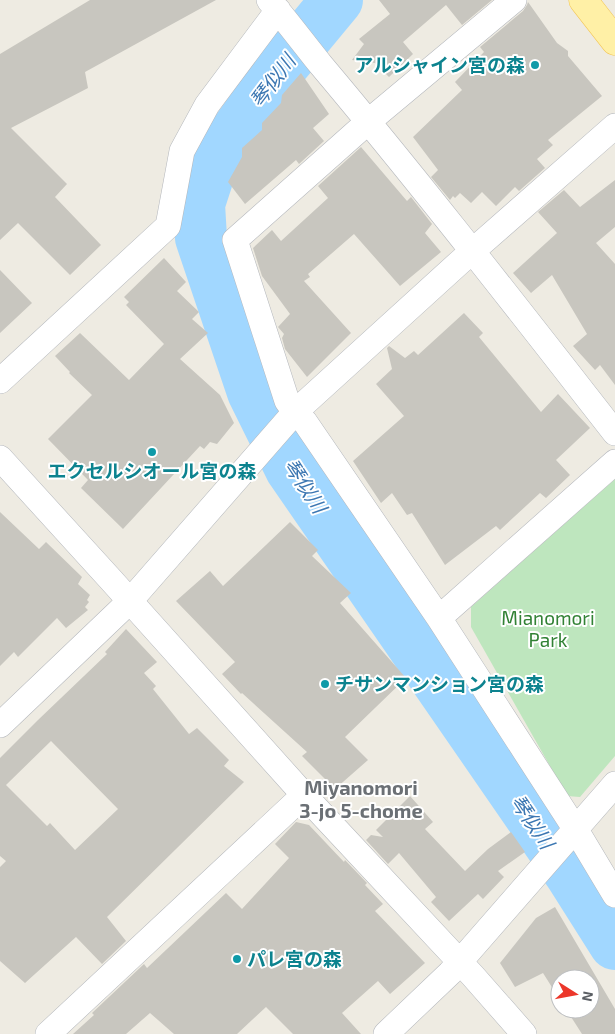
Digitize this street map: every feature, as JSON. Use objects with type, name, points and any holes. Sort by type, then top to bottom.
[{"type":"main road","points":[[583,0],[615,41]]},
{"type":"street","points":[[291,416],[235,240],[369,121],[514,0]]},
{"type":"street","points":[[0,381],[168,226],[182,152],[207,105],[279,12],[369,121],[615,433]]},
{"type":"street","points":[[0,724],[130,601],[291,416],[615,126]]},
{"type":"street","points":[[291,416],[305,422],[439,618],[571,835],[615,895]]},
{"type":"street","points":[[0,458],[304,795],[460,962],[524,1034]]},
{"type":"street","points":[[439,618],[615,462]]},
{"type":"street","points":[[386,1034],[450,973],[615,784]]},
{"type":"street","points":[[48,1034],[304,795]]},
{"type":"green space","name":"Mianomori Park","points":[[615,479],[615,756],[580,797],[567,796],[471,627],[471,607]]},
{"type":"building","points":[[90,0],[216,0],[85,72],[88,88],[11,128],[67,184],[55,197],[101,245],[70,275],[18,223],[0,240],[0,54]]},
{"type":"building","points":[[379,0],[492,0],[462,25],[446,5],[403,42],[413,54],[389,77],[375,63],[352,60],[364,44],[359,39],[390,14]]},
{"type":"building","points":[[528,2],[557,43],[568,51],[568,56],[602,96],[548,140],[553,145],[537,159],[545,168],[519,191],[515,187],[496,206],[482,192],[471,203],[460,193],[455,198],[453,196],[450,200],[431,177],[438,170],[413,137],[462,90],[455,82],[484,52],[480,47],[523,11]]},
{"type":"building","points":[[301,73],[329,114],[313,128],[324,141],[299,164],[296,160],[245,204],[228,182],[242,157],[242,148],[262,130],[262,123],[281,103],[282,95]]},
{"type":"building","points":[[361,147],[407,201],[411,197],[432,224],[425,233],[441,252],[400,286],[354,234],[308,274],[310,277],[304,281],[351,333],[307,377],[285,349],[282,338],[284,334],[278,327],[290,314],[262,276],[253,248],[272,230],[281,241],[328,198],[318,186]]},
{"type":"building","points":[[615,180],[615,227],[596,243],[615,264],[615,385],[600,365],[595,370],[573,346],[587,334],[552,275],[531,293],[513,273],[557,233],[538,212],[564,190],[580,207]]},
{"type":"building","points":[[164,258],[186,282],[177,291],[199,312],[192,319],[208,333],[180,359],[220,395],[234,423],[217,444],[210,442],[204,449],[200,446],[123,529],[81,488],[88,480],[48,439],[92,395],[69,373],[55,356],[80,333],[129,380],[164,344],[126,305],[129,302],[124,297]]},
{"type":"building","points":[[0,270],[32,303],[0,333]]},
{"type":"building","points":[[464,313],[483,333],[479,337],[541,412],[558,394],[590,428],[556,460],[570,475],[546,498],[540,493],[500,530],[496,526],[445,565],[412,513],[407,515],[392,493],[381,503],[353,461],[404,416],[376,384],[392,369],[387,348],[389,346],[405,358],[414,351],[418,355]]},
{"type":"building","points":[[0,512],[39,549],[46,542],[82,577],[78,584],[90,595],[87,600],[89,602],[85,607],[88,610],[66,628],[57,618],[18,657],[14,652],[0,666]]},
{"type":"building","points":[[290,522],[318,550],[312,556],[351,593],[340,603],[406,678],[345,737],[368,760],[335,789],[302,756],[307,752],[241,694],[222,674],[235,662],[176,601],[210,571],[223,586]]},
{"type":"building","points":[[126,629],[157,662],[144,673],[156,686],[153,689],[189,734],[197,728],[229,760],[224,766],[244,782],[107,917],[126,941],[102,964],[76,937],[25,983],[0,961],[0,867],[6,861],[0,856],[0,758],[107,654],[105,652]],"holes":[[[51,741],[118,809],[75,850],[50,823],[47,826],[6,785]]]},
{"type":"building","points":[[410,796],[433,822],[425,829],[465,871],[488,849],[511,832],[525,852],[498,871],[504,877],[483,899],[478,894],[449,921],[431,902],[436,897],[399,853],[388,864],[366,840],[371,835],[383,837],[376,830]]},
{"type":"building","points":[[296,822],[309,825],[367,883],[365,885],[383,904],[375,911],[425,963],[390,994],[378,981],[342,1013],[361,1034],[293,1034],[266,1007],[237,1034],[174,1034],[150,1013],[126,1034],[73,1034],[94,1015],[92,1013],[144,964],[147,968],[226,893],[242,909],[289,858],[275,844]]},
{"type":"building","points":[[555,907],[591,969],[550,969],[550,984],[543,973],[515,987],[500,963],[536,918]]},
{"type":"building","points":[[600,984],[615,1009],[615,1034],[582,1034],[572,1019],[600,1019]]},
{"type":"waterway","name":"琴似川","points":[[337,0],[284,64],[211,167],[199,204],[201,238],[253,392],[291,469],[572,876],[615,944]]},
{"type":"place","name":"アルシャイン宮の森","points":[[535,65]]},
{"type":"place","name":"エクセルシオール宮の森","points":[[152,452]]},
{"type":"place","name":"チサンマンション宮の森","points":[[325,684]]},
{"type":"place","name":"パレ宮の森","points":[[237,959]]},
{"type":"district","name":"Miyanomori 3-jo 5-chome","points":[[361,800]]}]
